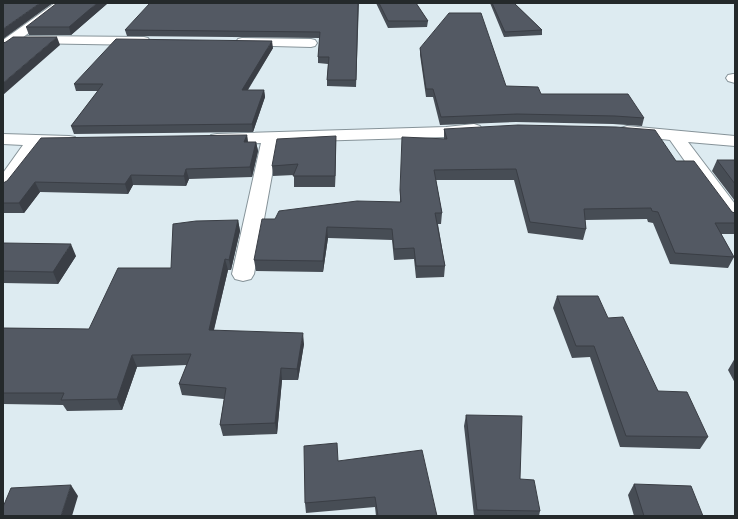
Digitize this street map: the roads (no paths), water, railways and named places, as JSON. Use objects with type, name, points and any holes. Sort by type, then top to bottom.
[{"type":"street","points":[[7,43],[62,3]]},
{"type":"street","points":[[7,43],[153,41]]},
{"type":"street","points":[[232,42],[311,43]]},
{"type":"street","points":[[203,139],[446,132],[488,128]]},
{"type":"street","points":[[613,130],[735,141]]},
{"type":"street","points":[[675,135],[735,218]]},
{"type":"street","points":[[243,274],[270,138]]},
{"type":"street","points":[[3,139],[34,141],[88,140]]},
{"type":"street","points":[[3,186],[34,141]]}]
